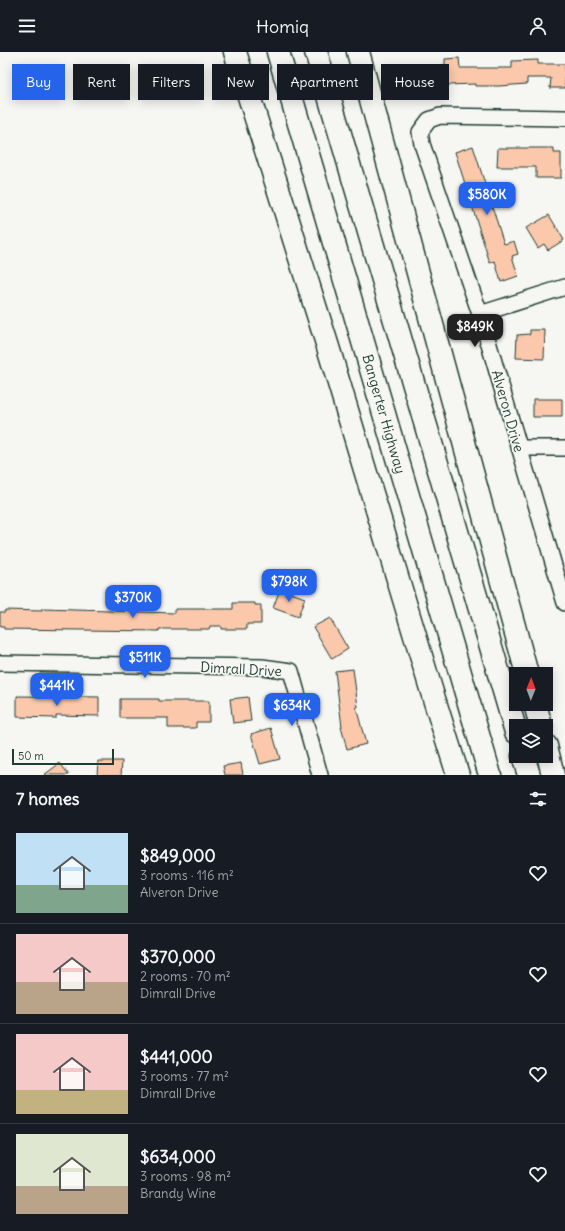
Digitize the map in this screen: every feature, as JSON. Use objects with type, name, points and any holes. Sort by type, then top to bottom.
[{"type":"highway","points":[[235,52],[330,354],[428,682],[458,775]]},
{"type":"highway","name":"Bangerter Highway","points":[[278,52],[490,775]]},
{"type":"highway","points":[[316,52],[512,719]]},
{"type":"highway","points":[[358,52],[526,667]]},
{"type":"highway","points":[[525,763],[529,775]]},
{"type":"highway","points":[[550,763],[553,775]]},
{"type":"street","name":"Alveron Drive","points":[[565,118],[440,116],[429,120],[420,132],[422,144],[480,314],[518,448],[565,603]]},
{"type":"street","points":[[480,314],[565,287]]},
{"type":"street","points":[[518,448],[565,448]]},
{"type":"street","name":"Dimrall Drive","points":[[0,663],[262,668],[291,671],[320,775]]},
{"type":"building","points":[[459,58],[460,68],[512,68],[512,61],[538,60],[538,64],[565,64],[565,88],[550,88],[551,78],[527,78],[527,84],[499,86],[475,86],[475,84],[449,85],[449,64],[445,64],[445,59]]},
{"type":"building","points":[[473,146],[504,244],[514,241],[518,254],[512,256],[518,276],[501,282],[495,261],[490,263],[455,152]]},
{"type":"building","points":[[498,148],[554,148],[554,153],[561,153],[561,178],[536,178],[536,167],[497,167]]},
{"type":"building","points":[[549,215],[564,240],[548,250],[544,244],[538,248],[526,228]]},
{"type":"building","points":[[530,330],[545,330],[544,359],[516,358],[517,335],[530,334]]},
{"type":"building","points":[[533,399],[562,399],[562,417],[533,417]]},
{"type":"building","points":[[280,589],[305,598],[298,617],[273,608]]},
{"type":"building","points":[[233,603],[255,603],[255,605],[261,605],[261,624],[247,624],[247,629],[221,629],[221,626],[210,626],[209,629],[159,629],[159,631],[4,629],[4,627],[0,627],[0,612],[5,612],[5,610],[42,611],[42,609],[175,613],[175,609],[233,609]]},
{"type":"building","points":[[330,618],[348,649],[332,659],[313,627]]},
{"type":"building","points":[[353,669],[358,707],[356,707],[366,744],[347,749],[341,727],[335,671]]},
{"type":"building","points":[[17,696],[99,697],[99,716],[56,715],[56,718],[17,717]]},
{"type":"building","points":[[248,697],[251,721],[233,723],[230,699]]},
{"type":"building","points":[[120,699],[209,701],[209,722],[196,722],[196,728],[168,728],[168,718],[120,718]]},
{"type":"building","points":[[271,728],[280,759],[260,764],[251,734]]},
{"type":"building","points":[[98,761],[122,761],[121,775],[97,775]]},
{"type":"building","points":[[60,763],[69,775],[44,775]]},
{"type":"building","points":[[241,763],[243,775],[225,775],[223,766]]}]
